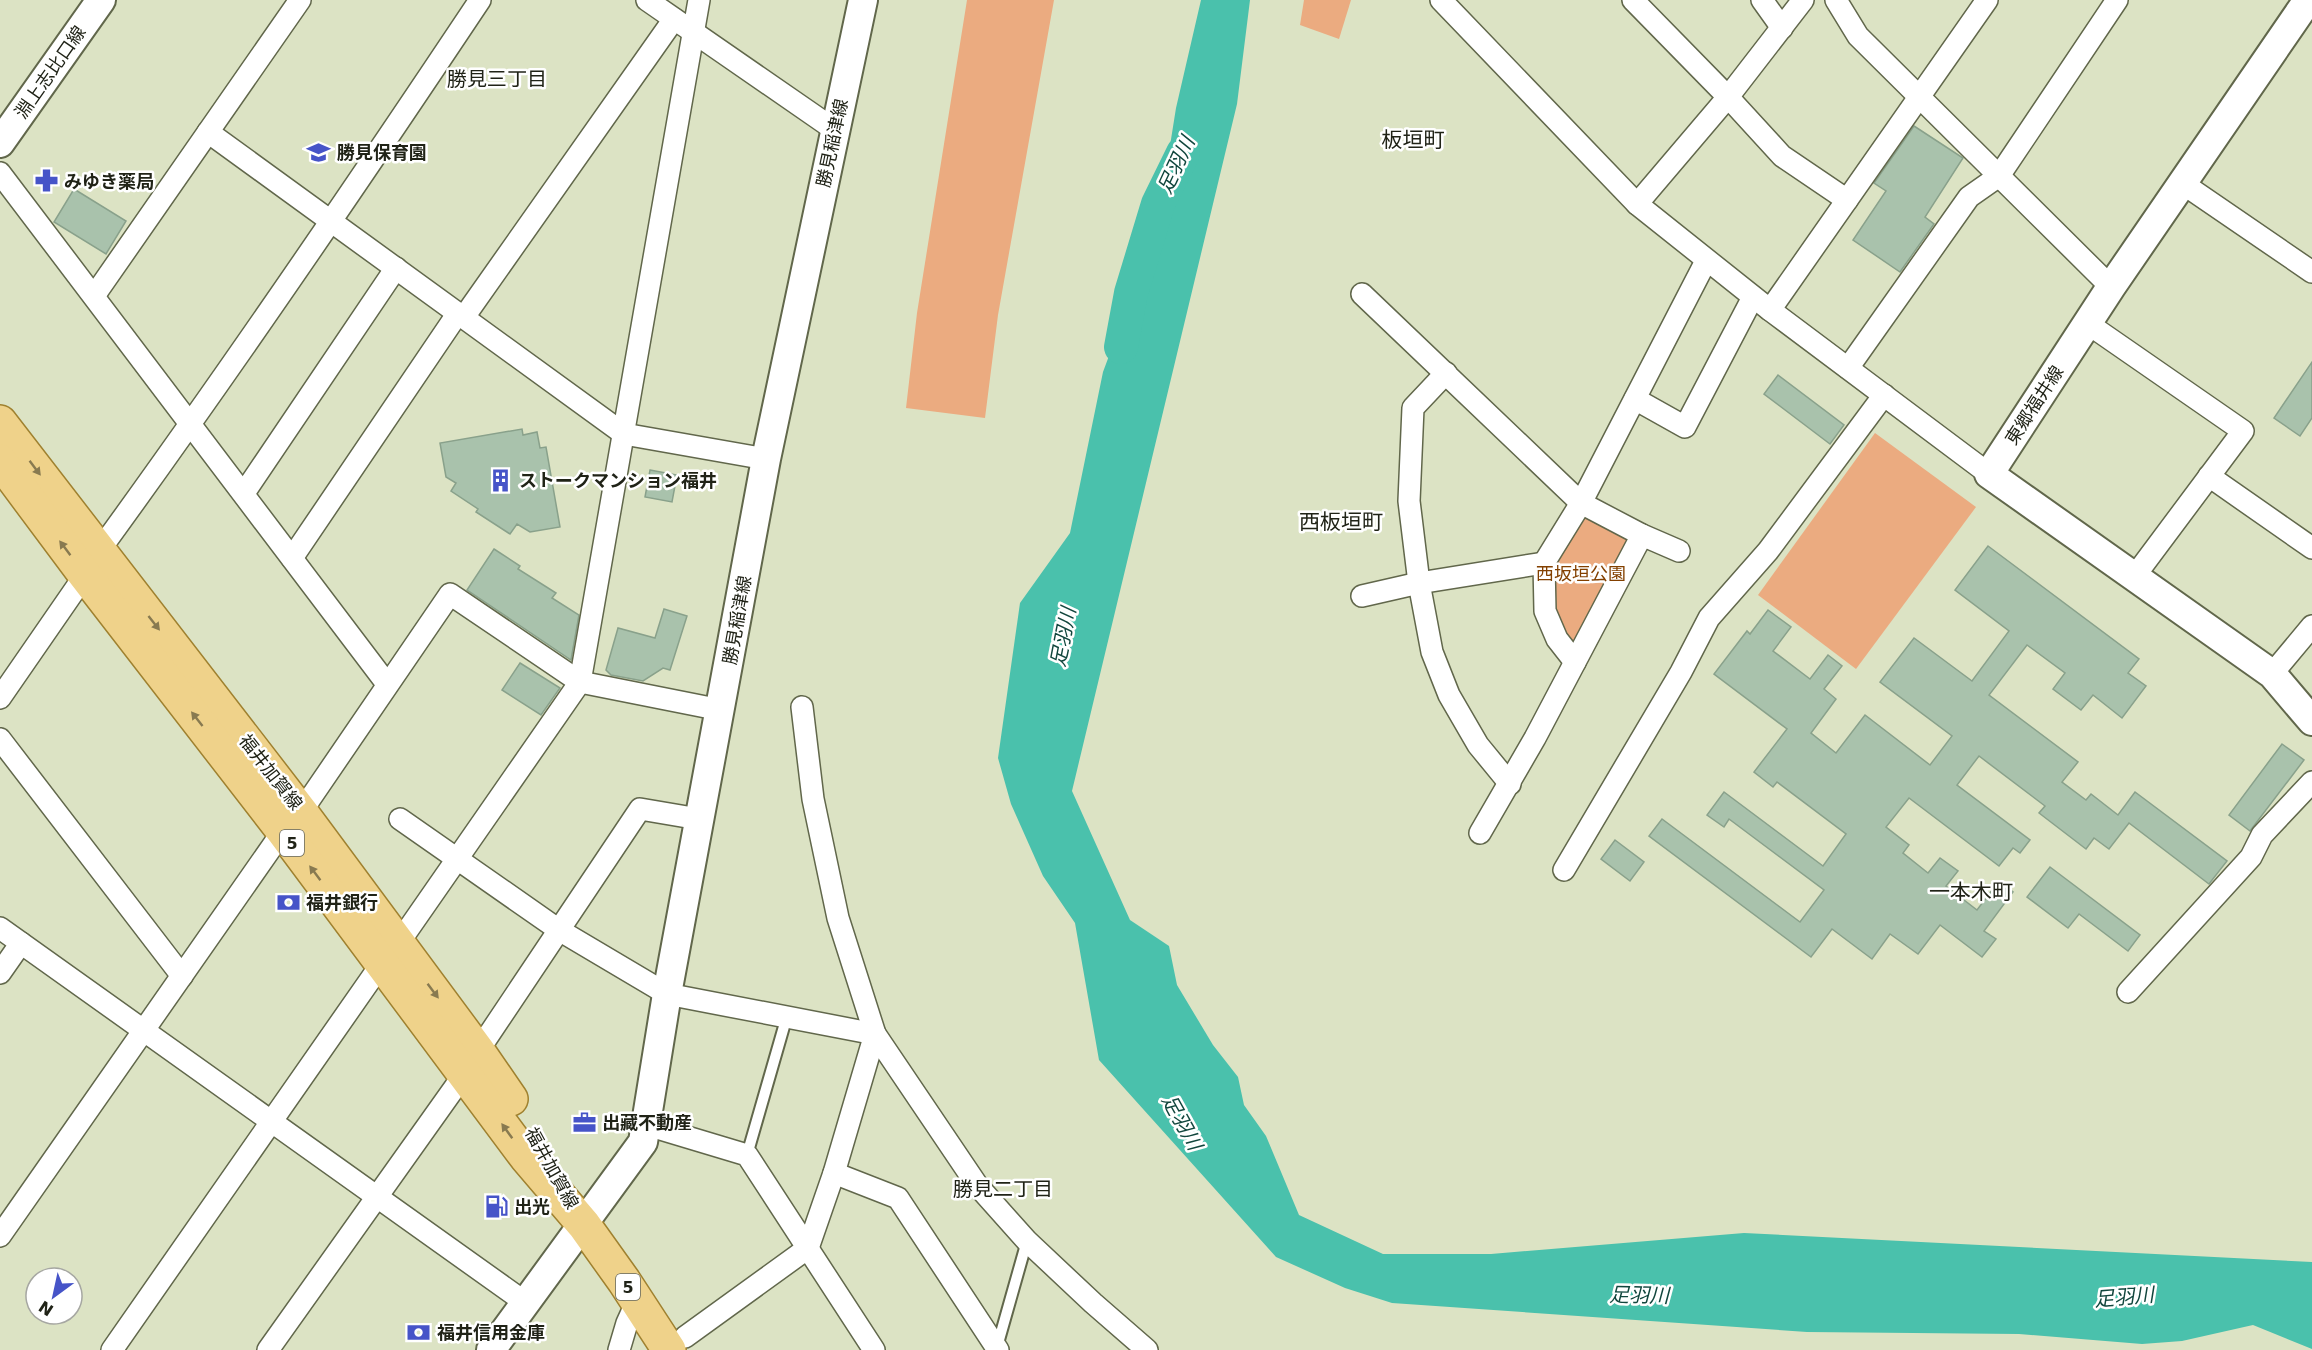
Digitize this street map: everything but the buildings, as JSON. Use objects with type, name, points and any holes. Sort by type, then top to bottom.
[{"type":"main road","name":"淵上志比口線","points":[[0,143],[101,0]]},
{"type":"main road","name":"勝見稲津線","points":[[490,1350],[643,1142],[699,819],[766,459],[863,0]]},
{"type":"main road","name":"東郷福井線","points":[[1989,474],[2110,287],[2308,0]]},
{"type":"main road","name":"福井加賀線","points":[[0,422],[92,563]]},
{"type":"main road","name":"福井加賀線","points":[[0,461],[92,563],[292,821],[472,1062],[526,1157],[584,1225],[637,1301],[677,1344]]},
{"type":"main road","points":[[1989,474],[2272,674],[2312,721]]},
{"type":"street","points":[[94,296],[300,0]]},
{"type":"street","points":[[0,698],[332,222],[480,0]]},
{"type":"street","points":[[647,0],[835,130]]},
{"type":"street","points":[[112,1350],[580,682],[699,0]]},
{"type":"street","points":[[1441,0],[1637,204],[1752,297],[1989,474]]},
{"type":"street","points":[[1633,0],[1782,156],[1847,200]]},
{"type":"street","points":[[1762,0],[1782,28]]},
{"type":"street","points":[[1637,204],[1728,97],[1803,0]]},
{"type":"street","points":[[1836,0],[1858,36],[2110,287]]},
{"type":"street","points":[[1770,310],[1987,0]]},
{"type":"street","points":[[1848,368],[1969,197],[1999,176],[2117,0]]},
{"type":"street","points":[[292,558],[461,315],[674,19]]},
{"type":"street","points":[[208,132],[624,434],[766,459]]},
{"type":"street","points":[[0,172],[387,684]]},
{"type":"street","points":[[2182,183],[2312,272]]},
{"type":"street","points":[[1575,662],[1557,639],[1545,611],[1544,563],[1581,503],[1706,261]]},
{"type":"street","points":[[244,493],[396,268]]},
{"type":"street","points":[[1362,294],[1581,503],[1642,535],[1679,551]]},
{"type":"street","points":[[1635,399],[1685,427],[1752,297]]},
{"type":"street","points":[[2087,323],[2243,431],[2134,577]]},
{"type":"street","points":[[1446,373],[1413,408],[1409,501],[1419,583],[1432,652],[1449,695],[1478,745],[1510,784]]},
{"type":"street","points":[[1564,870],[1681,672],[1709,618],[1768,551],[1884,395]]},
{"type":"street","points":[[2209,476],[2312,548]]},
{"type":"street","points":[[1480,833],[1510,784],[1642,535]]},
{"type":"street","points":[[1362,596],[1419,583],[1544,563]]},
{"type":"street","points":[[0,1236],[450,594],[580,682],[721,710]]},
{"type":"street","points":[[2272,674],[2312,626]]},
{"type":"street","points":[[802,707],[813,799],[838,918],[875,1034],[977,1185],[1027,1241],[1093,1304],[1148,1350]]},
{"type":"street","points":[[0,739],[182,976]]},
{"type":"street","points":[[2128,992],[2251,857],[2262,835],[2312,782]]},
{"type":"street","points":[[268,1350],[472,1062],[640,809],[699,819]]},
{"type":"street","points":[[400,819],[559,930],[668,994],[875,1034]]},
{"type":"street","points":[[0,928],[526,1303]]},
{"type":"street","points":[[0,973],[21,943]]},
{"type":"street","points":[[677,1344],[808,1248],[834,1173],[875,1034]]},
{"type":"street","points":[[647,1125],[747,1155],[874,1350]]},
{"type":"street","points":[[834,1173],[898,1198],[997,1349]]},
{"type":"street","points":[[619,1350],[627,1323],[637,1301]]},
{"type":"lane","points":[[747,1155],[787,1016]]},
{"type":"lane","points":[[997,1349],[1027,1241]]},
{"type":"green space","points":[[967,0],[1054,0],[998,315],[985,418],[906,408],[917,313]]},
{"type":"green space","points":[[1304,0],[1351,0],[1339,39],[1300,25]]},
{"type":"green space","points":[[1875,433],[1976,507],[1856,669],[1758,595]]},
{"type":"green space","name":"西坂垣公園","points":[[1586,509],[1636,537],[1575,651],[1556,629],[1549,565]]},
{"type":"water","points":[[1201,0],[1250,0],[1237,104],[1072,791],[1130,920],[1169,946],[1177,985],[1213,1045],[1238,1077],[1244,1105],[1266,1136],[1299,1215],[1383,1254],[1491,1254],[1744,1233],[2312,1262],[2312,1349],[2253,1325],[2182,1341],[2142,1344],[2019,1334],[1807,1332],[1392,1303],[1345,1288],[1276,1257],[1099,1060],[1075,923],[1043,876],[1011,804],[998,758],[1020,603],[1070,533],[1103,372],[1157,227],[1176,108]]},
{"type":"waterway","name":"足羽川","points":[[1121,347],[1131,293],[1158,204],[1183,153]]},
{"type":"place","name":"勝見保育園","points":[[319,152]]},
{"type":"place","name":"みゆき薬局","points":[[46,181]]},
{"type":"place","name":"ストークマンション福井","points":[[501,480]]},
{"type":"place","name":"福井銀行","points":[[288,902]]},
{"type":"place","name":"出藏不動産","points":[[584,1122]]},
{"type":"place","name":"出光","points":[[496,1206]]},
{"type":"place","name":"福井信用金庫","points":[[419,1332]]},
{"type":"district","name":"勝見三丁目","points":[[497,79]]},
{"type":"district","name":"板垣町","points":[[1413,140]]},
{"type":"district","name":"西板垣町","points":[[1341,522]]},
{"type":"district","name":"一本木町","points":[[1971,892]]},
{"type":"district","name":"勝見二丁目","points":[[1003,1189]]}]
